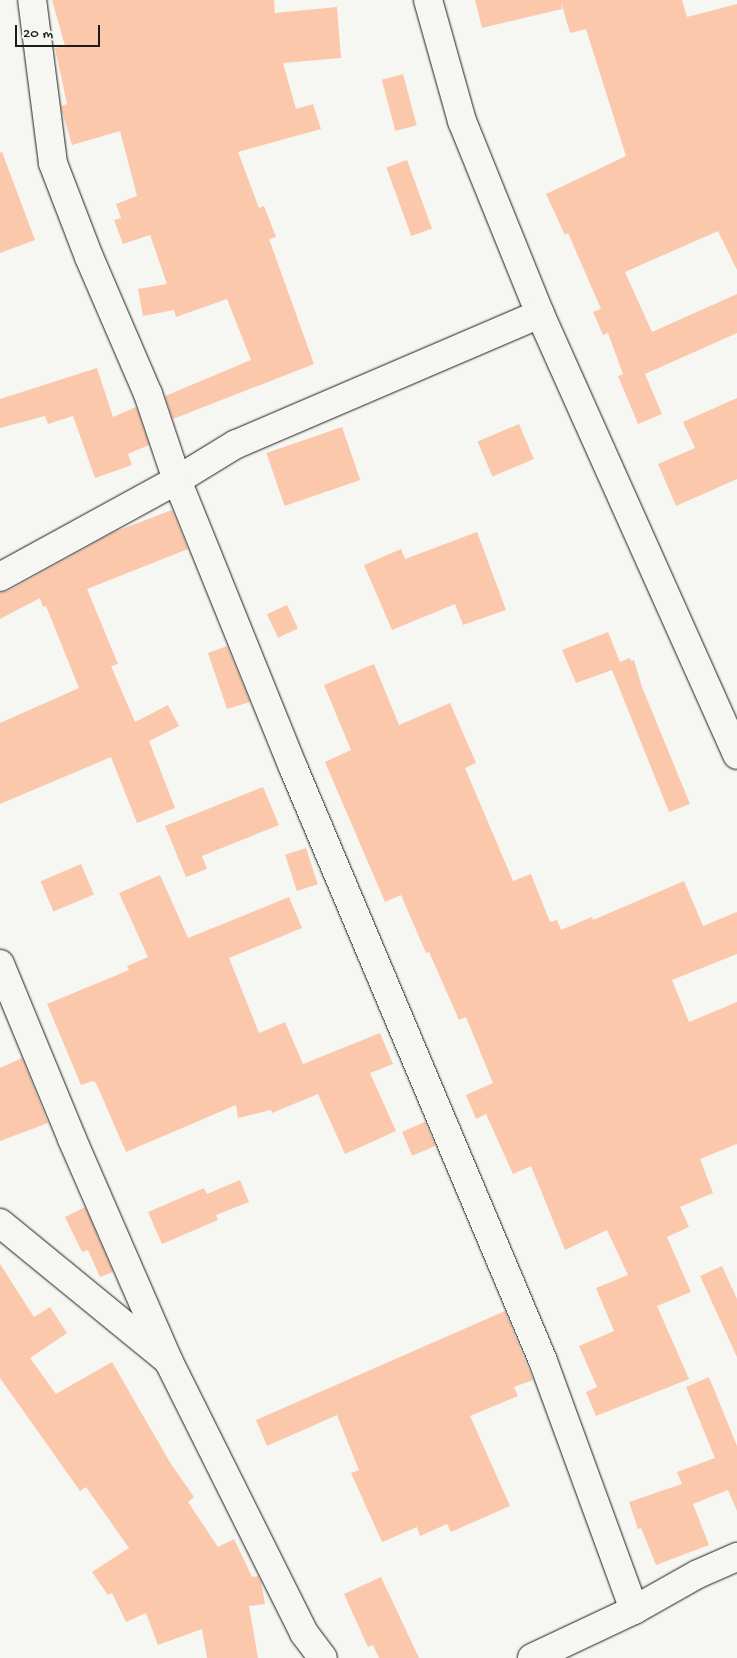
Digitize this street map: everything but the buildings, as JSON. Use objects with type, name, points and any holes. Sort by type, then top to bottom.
[{"type":"street","points":[[32,0],[53,163],[89,256],[148,394],[177,480],[293,768],[543,1361],[634,1610]]},
{"type":"street","points":[[428,0],[462,121],[540,314],[737,755]]},
{"type":"street","points":[[0,577],[177,480],[236,444],[540,314]]},
{"type":"street","points":[[0,964],[72,1139],[169,1362],[304,1633],[323,1658]]},
{"type":"street","points":[[0,1223],[169,1362]]},
{"type":"street","points":[[532,1658],[634,1610],[698,1574],[737,1557]]}]
